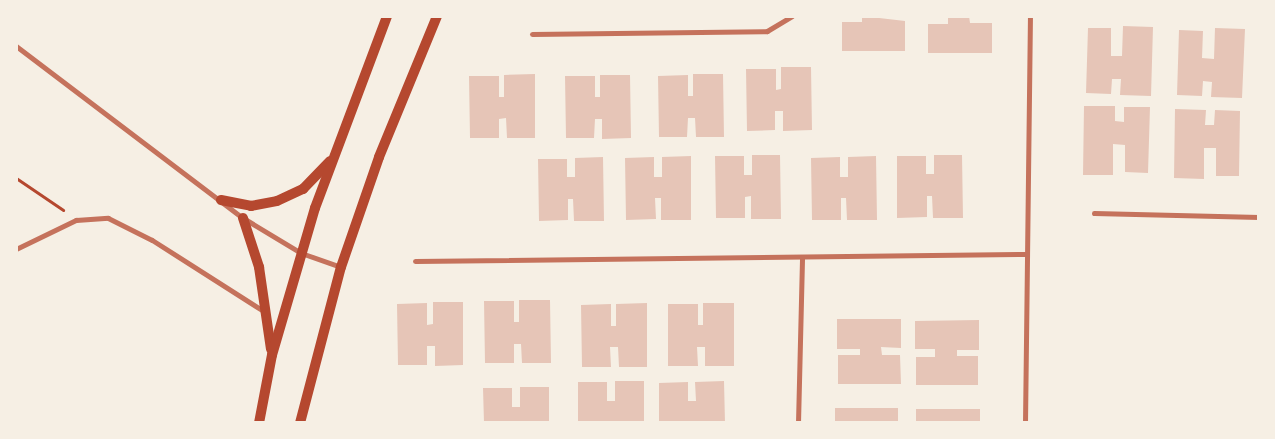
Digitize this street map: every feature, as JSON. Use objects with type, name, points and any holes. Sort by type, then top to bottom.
[{"type":"main road","points":[[259,423],[272,355],[301,253],[332,158],[387,16]]},
{"type":"main road","points":[[300,423],[342,267],[379,157],[437,16]]},
{"type":"main road","points":[[221,200],[252,206],[277,201],[303,189],[332,158]]},
{"type":"main road","points":[[243,218],[255,251],[267,313],[272,355]]},
{"type":"street","points":[[532,34],[767,31],[792,16]]},
{"type":"street","points":[[1026,423],[1026,254],[1030,16]]},
{"type":"street","points":[[16,46],[243,218],[301,253],[342,267]]},
{"type":"street","points":[[1094,214],[1259,217]]},
{"type":"street","points":[[16,249],[76,220],[108,218],[122,223],[267,313]]},
{"type":"street","points":[[415,262],[1026,254]]},
{"type":"street","points":[[798,423],[802,257]]},
{"type":"path","points":[[16,178],[76,220]]},
{"type":"building","points":[[862,16],[905,21],[905,51],[842,51],[842,22],[862,22]]},
{"type":"building","points":[[948,16],[969,16],[970,23],[992,23],[992,53],[928,53],[928,24],[948,24]]},
{"type":"building","points":[[1123,26],[1153,27],[1151,96],[1120,95],[1121,79],[1112,79],[1111,94],[1086,93],[1088,28],[1111,28],[1111,56],[1122,56]]},
{"type":"building","points":[[1215,28],[1245,29],[1242,98],[1211,97],[1212,82],[1203,81],[1202,96],[1177,95],[1179,30],[1203,31],[1202,58],[1214,59]]},
{"type":"building","points":[[781,67],[811,67],[812,130],[783,131],[783,111],[775,111],[775,130],[747,131],[746,69],[776,69],[776,90],[781,89]]},
{"type":"building","points":[[535,74],[535,138],[507,138],[506,118],[499,119],[499,138],[470,138],[469,76],[499,76],[499,97],[504,97],[504,75]]},
{"type":"building","points":[[693,74],[723,74],[724,137],[696,137],[695,118],[688,118],[687,137],[659,137],[658,76],[688,75],[688,96],[693,96]]},
{"type":"building","points":[[600,75],[630,75],[631,138],[602,139],[602,119],[595,119],[594,138],[566,138],[565,76],[595,76],[595,97],[600,97]]},
{"type":"building","points":[[1084,106],[1115,106],[1115,121],[1124,122],[1124,107],[1150,107],[1148,173],[1125,172],[1125,145],[1113,144],[1113,175],[1083,175]]},
{"type":"building","points":[[1175,109],[1206,110],[1205,125],[1214,125],[1215,110],[1240,111],[1239,176],[1216,176],[1216,148],[1204,148],[1204,179],[1174,178]]},
{"type":"building","points":[[752,155],[780,155],[781,219],[751,219],[751,196],[745,197],[745,218],[716,218],[715,156],[744,156],[744,175],[752,175]]},
{"type":"building","points":[[934,155],[962,155],[963,218],[933,218],[932,196],[927,196],[927,217],[897,218],[897,156],[926,156],[926,174],[934,174]]},
{"type":"building","points":[[691,156],[691,220],[661,220],[661,198],[655,198],[656,219],[626,220],[625,158],[654,157],[654,177],[662,177],[662,157]]},
{"type":"building","points":[[876,156],[877,220],[847,220],[846,198],[841,198],[841,220],[812,220],[811,158],[840,157],[840,177],[848,177],[848,157]]},
{"type":"building","points":[[603,157],[604,221],[574,221],[573,199],[568,199],[568,220],[539,221],[538,159],[567,159],[567,177],[575,177],[575,158]]},
{"type":"building","points":[[519,300],[550,300],[551,363],[522,363],[521,344],[514,344],[514,363],[485,363],[484,301],[514,301],[514,322],[519,322]]},
{"type":"building","points":[[433,302],[463,302],[463,365],[435,366],[435,346],[427,346],[427,365],[398,365],[397,304],[427,303],[427,325],[433,324]]},
{"type":"building","points":[[647,303],[647,367],[619,367],[618,347],[610,347],[611,367],[582,367],[581,305],[611,304],[611,326],[616,326],[616,304]]},
{"type":"building","points":[[703,303],[734,303],[734,366],[705,366],[705,347],[697,347],[698,366],[668,366],[668,304],[698,304],[698,325],[703,325]]},
{"type":"building","points":[[837,319],[901,319],[901,348],[881,347],[882,355],[900,355],[901,384],[838,384],[838,355],[860,355],[860,349],[837,349]]},
{"type":"building","points":[[979,320],[979,350],[957,350],[957,356],[978,356],[978,385],[916,385],[916,357],[935,357],[935,349],[915,349],[915,321]]},
{"type":"building","points":[[615,381],[644,381],[644,423],[578,423],[578,382],[607,382],[607,401],[615,401]]},
{"type":"building","points":[[724,381],[725,423],[659,423],[659,383],[688,382],[688,401],[696,401],[695,382]]},
{"type":"building","points":[[520,387],[549,387],[549,423],[484,423],[483,388],[512,388],[512,407],[520,407]]},
{"type":"building","points":[[835,408],[898,408],[898,423],[835,423]]},
{"type":"building","points":[[916,409],[980,409],[980,423],[916,423]]}]
